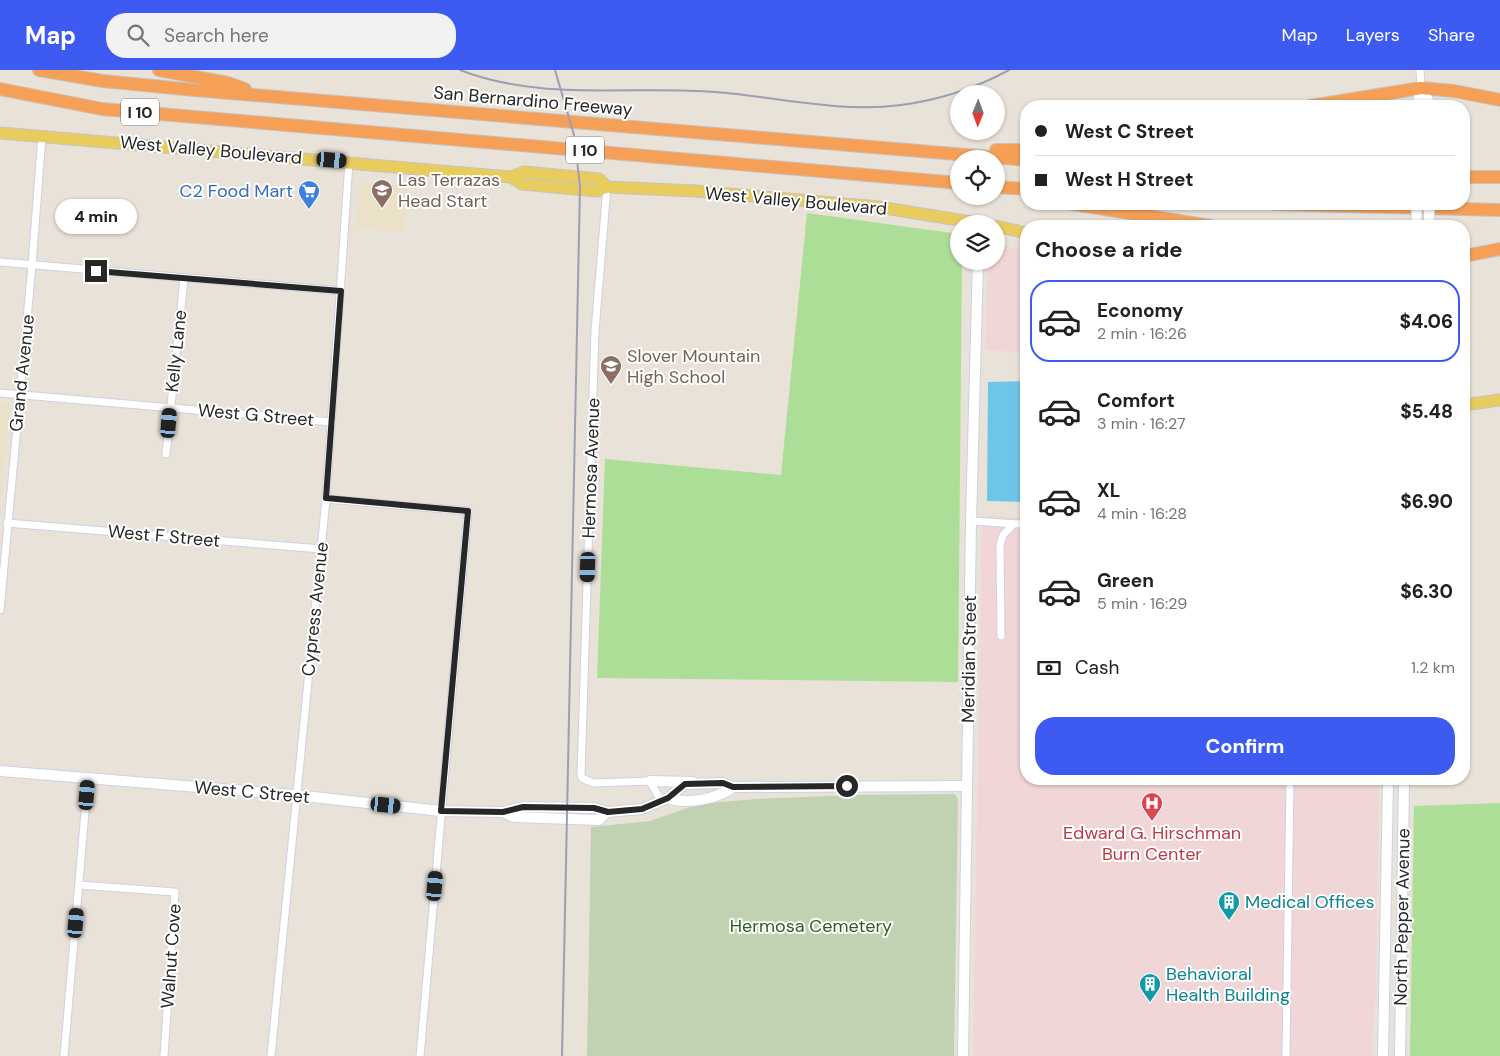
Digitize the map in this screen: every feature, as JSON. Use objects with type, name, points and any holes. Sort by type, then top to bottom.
[{"type":"highway","name":"San Bernardino Freeway","points":[[38,70],[103,81],[1020,159]]},
{"type":"highway","points":[[158,70],[228,83],[262,95]]},
{"type":"highway","points":[[1347,100],[1421,88],[1464,93],[1500,100]]},
{"type":"highway","name":"I 10","points":[[4,91],[112,110],[950,182]]},
{"type":"highway","points":[[925,151],[1020,150]]},
{"type":"highway","points":[[1470,177],[1500,177]]},
{"type":"highway","points":[[1005,188],[1020,189]]},
{"type":"highway","points":[[1005,189],[1020,193]]},
{"type":"highway","points":[[1470,209],[1500,210]]},
{"type":"highway","points":[[1111,210],[1173,220]]},
{"type":"highway","points":[[1470,255],[1500,249]]},
{"type":"main road","name":"West Valley Boulevard","points":[[0,133],[512,177],[524,172],[599,179],[607,186],[838,204],[950,219]]},
{"type":"main road","points":[[1005,228],[1020,232]]},
{"type":"main road","points":[[1470,404],[1500,400]]},
{"type":"street","points":[[1419,100],[1421,88],[1420,70]]},
{"type":"street","points":[[1421,88],[1428,100]]},
{"type":"street","name":"Grand Avenue","points":[[0,610],[42,136]]},
{"type":"street","name":"Cypress Avenue","points":[[271,1056],[295,795],[326,498],[349,162]]},
{"type":"street","name":"Hermosa Avenue","points":[[607,186],[595,331],[581,774],[582,778],[592,783],[650,781]]},
{"type":"street","points":[[0,262],[341,291]]},
{"type":"street","name":"Meridian Street","points":[[963,1056],[971,521],[978,270]]},
{"type":"street","name":"Kelly Lane","points":[[166,454],[184,279]]},
{"type":"street","name":"West G Street","points":[[0,393],[332,422]]},
{"type":"street","points":[[326,498],[468,511],[420,1056]]},
{"type":"street","points":[[971,521],[1006,523],[1012,526],[1020,525]]},
{"type":"street","name":"West F Street","points":[[7,523],[321,549]]},
{"type":"street","points":[[1001,636],[1000,545],[1003,535],[1012,526]]},
{"type":"street","name":"West C Street","points":[[0,771],[295,795],[441,811],[503,812],[523,807],[594,808],[608,812],[642,809],[665,800],[685,784],[696,783],[723,783],[733,787],[967,786]]},
{"type":"street","points":[[64,1056],[88,777]]},
{"type":"street","points":[[650,781],[696,783]]},
{"type":"street","points":[[650,781],[665,800]]},
{"type":"street","points":[[1286,1056],[1290,785]]},
{"type":"street","name":"North Pepper Avenue","points":[[1383,1056],[1388,785]]},
{"type":"street","name":"North Pepper Avenue","points":[[1400,1056],[1404,785]]},
{"type":"street","name":"West C Street","points":[[665,800],[678,802],[724,794],[733,787]]},
{"type":"street","name":"Walnut Cove","points":[[80,885],[175,892],[164,1056]]},
{"type":"shaded area","name":"Las Terrazas Head Start","points":[[367,183],[407,186],[405,232],[356,228],[360,189]]},
{"type":"shaded area","points":[[1005,246],[1020,249],[1020,352],[985,350],[988,270],[1005,270]]},
{"type":"shaded area","points":[[0,403],[10,404],[0,515]]},
{"type":"shaded area","points":[[982,516],[1020,517],[1020,785],[1379,785],[1376,986],[1371,1056],[976,1056],[973,1053]]},
{"type":"green space","points":[[807,213],[950,233],[950,270],[962,270],[958,682],[597,678],[605,459],[781,475]]},
{"type":"green space","name":"Hermosa Cemetery","points":[[955,794],[958,799],[954,1056],[587,1056],[591,827],[650,821],[699,804],[756,799],[854,795]]},
{"type":"green space","points":[[1500,803],[1500,1056],[1410,1056],[1414,806]]},
{"type":"water","points":[[1020,381],[1020,502],[987,501],[988,382]]},
{"type":"railway","points":[[460,70],[491,80],[555,89],[684,90],[855,107],[901,105],[929,100],[970,88],[1009,70]]},
{"type":"railway","points":[[555,70],[574,135],[580,186],[562,1056]]},
{"type":"place","name":"Las Terrazas Head Start","points":[[382,209]]},
{"type":"place","name":"C2 Food Mart","points":[[309,210]]},
{"type":"place","name":"Slover Mountain High School","points":[[611,385]]},
{"type":"place","name":"Edward G. Hirschman Burn Center","points":[[1152,822]]},
{"type":"place","name":"Medical Offices","points":[[1229,921]]},
{"type":"place","name":"Behavioral Health Building","points":[[1150,1003]]},
{"type":"route","points":[[96,271],[341,291],[326,498],[468,511],[441,811],[503,812],[523,807],[594,808],[608,812],[642,809],[668,798],[685,784],[696,783],[723,783],[733,787],[847,786]]}]
